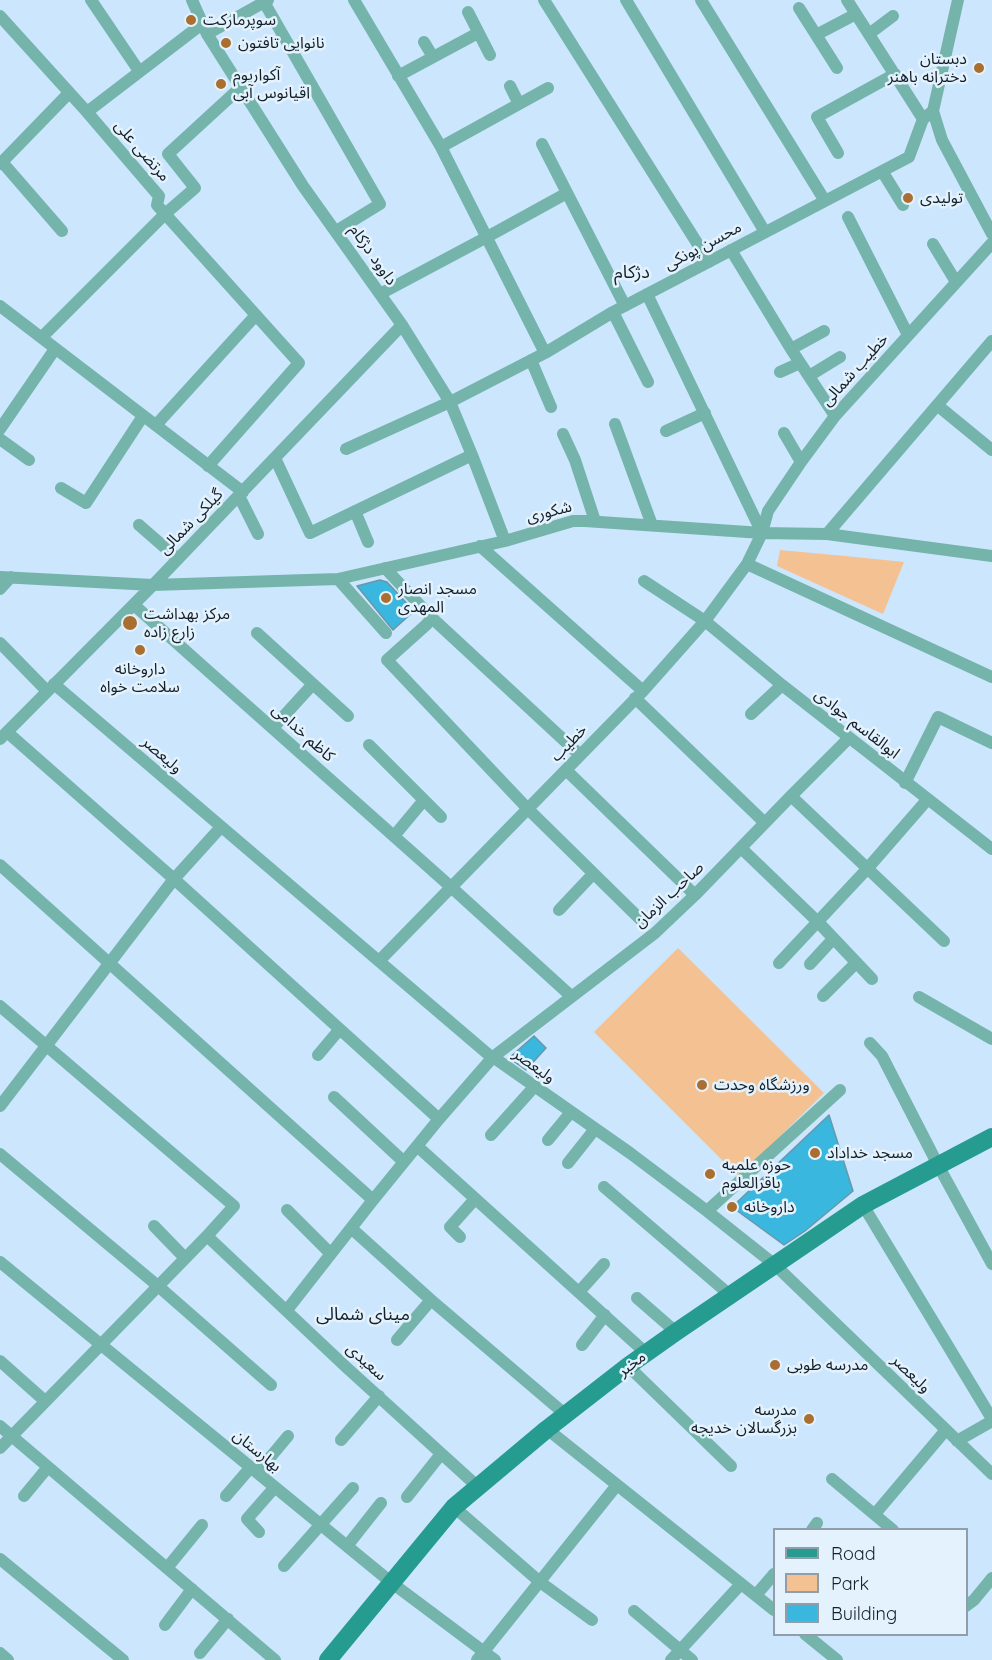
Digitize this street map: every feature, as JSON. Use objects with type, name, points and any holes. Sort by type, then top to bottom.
[{"type":"main road","name":"مخبر","points":[[328,1660],[454,1507],[477,1486],[628,1366],[863,1205],[992,1137]]},
{"type":"street","points":[[92,0],[139,71]]},
{"type":"street","name":"داوود دژکام","points":[[192,0],[204,29],[303,186],[402,325],[450,402],[505,541]]},
{"type":"street","points":[[354,0],[441,147],[545,353]]},
{"type":"street","points":[[544,0],[709,262]]},
{"type":"street","points":[[626,0],[765,232]]},
{"type":"street","points":[[701,0],[825,201]]},
{"type":"street","points":[[847,0],[895,74],[928,115],[992,234]]},
{"type":"street","points":[[928,115],[958,0]]},
{"type":"street","points":[[87,112],[139,71],[204,29],[266,1],[385,202],[336,231]]},
{"type":"street","points":[[799,8],[837,68]]},
{"type":"street","points":[[468,12],[490,55]]},
{"type":"street","points":[[816,35],[856,14]]},
{"type":"street","name":"مرتضی علی","points":[[0,16],[159,196],[157,205],[299,363],[208,465]]},
{"type":"street","points":[[869,34],[893,16]]},
{"type":"street","points":[[398,76],[478,33]]},
{"type":"street","points":[[424,42],[433,57]]},
{"type":"street","points":[[838,153],[817,117],[895,74]]},
{"type":"street","points":[[510,86],[519,104]]},
{"type":"street","points":[[42,338],[165,214],[195,188],[168,154],[242,87]]},
{"type":"street","points":[[441,147],[548,88]]},
{"type":"street","points":[[62,231],[1,163],[69,93]]},
{"type":"street","name":"محسن پونکی","points":[[346,449],[450,402],[545,353],[613,312],[909,157],[928,115]]},
{"type":"street","points":[[542,144],[625,306]]},
{"type":"street","points":[[882,171],[903,205]]},
{"type":"street","points":[[380,294],[567,193]]},
{"type":"street","points":[[848,217],[908,335]]},
{"type":"street","name":"خطیب شمالی","points":[[762,533],[768,512],[835,416],[992,243]]},
{"type":"street","points":[[933,244],[956,282]]},
{"type":"street","points":[[731,250],[835,416]]},
{"type":"street","points":[[647,294],[762,533]]},
{"type":"street","points":[[0,306],[208,465],[241,494],[258,534]]},
{"type":"street","points":[[613,312],[648,382]]},
{"type":"street","points":[[156,425],[256,315]]},
{"type":"street","name":"گيلکی شمالی","points":[[4,735],[134,605],[402,325]]},
{"type":"street","points":[[791,349],[824,331]]},
{"type":"street","points":[[827,534],[992,340]]},
{"type":"street","points":[[0,429],[55,349]]},
{"type":"street","points":[[808,376],[840,357]]},
{"type":"street","points":[[531,360],[551,407]]},
{"type":"street","points":[[780,372],[800,363]]},
{"type":"street","points":[[937,405],[992,450]]},
{"type":"street","points":[[666,431],[705,413]]},
{"type":"street","points":[[62,488],[86,503],[143,416]]},
{"type":"street","points":[[615,424],[652,525]]},
{"type":"street","points":[[784,433],[801,462]]},
{"type":"street","points":[[563,434],[575,460],[595,521]]},
{"type":"street","points":[[0,439],[29,460]]},
{"type":"street","points":[[275,458],[310,533],[472,455]]},
{"type":"street","points":[[356,511],[368,542]]},
{"type":"street","name":"شکوری","points":[[5,577],[153,585],[338,579],[505,541],[573,521],[762,533],[827,534],[992,556]]},
{"type":"street","points":[[139,525],[178,559]]},
{"type":"street","name":"خطیب","points":[[379,961],[639,694],[705,621],[747,564],[762,533]]},
{"type":"street","points":[[480,546],[639,694],[765,823]]},
{"type":"street","points":[[747,564],[992,677]]},
{"type":"street","points":[[385,568],[432,618],[580,755]]},
{"type":"street","points":[[0,589],[5,577]]},
{"type":"street","points":[[338,579],[386,633]]},
{"type":"street","name":"ابوالقاسم جوادی","points":[[644,581],[705,621],[782,685],[992,849]]},
{"type":"street","name":"کاظم خدامی","points":[[134,605],[571,996]]},
{"type":"street","points":[[432,618],[387,660],[528,809],[643,922]]},
{"type":"street","points":[[257,633],[348,716]]},
{"type":"street","name":"ولیعصر","points":[[0,643],[489,1055],[707,1211],[775,1265],[992,1474]]},
{"type":"street","points":[[273,728],[313,684]]},
{"type":"street","points":[[751,714],[782,685]]},
{"type":"street","points":[[906,783],[938,717],[992,743]]},
{"type":"street","points":[[4,735],[174,879],[439,1119]]},
{"type":"street","name":"صاحب الزمان","points":[[287,1310],[373,1200],[493,1057],[655,933],[849,738]]},
{"type":"street","points":[[369,745],[441,818]]},
{"type":"street","points":[[566,770],[695,895]]},
{"type":"street","points":[[791,796],[944,941]]},
{"type":"street","points":[[394,836],[424,800]]},
{"type":"street","points":[[779,963],[927,800]]},
{"type":"street","points":[[0,1106],[174,879],[221,827]]},
{"type":"street","points":[[741,848],[818,922],[872,979]]},
{"type":"street","points":[[0,865],[373,1200]]},
{"type":"street","points":[[559,910],[593,874]]},
{"type":"street","points":[[810,964],[834,939]]},
{"type":"street","points":[[823,996],[856,963]]},
{"type":"street","points":[[919,997],[992,1040]]},
{"type":"street","points":[[0,1006],[234,1206],[0,1448]]},
{"type":"street","points":[[318,1055],[339,1030]]},
{"type":"street","points":[[870,1044],[882,1056],[992,1264]]},
{"type":"street","points":[[491,1136],[534,1087]]},
{"type":"street","points":[[707,1211],[840,1090]]},
{"type":"street","points":[[334,1097],[404,1162]]},
{"type":"street","points":[[548,1140],[571,1112]]},
{"type":"street","points":[[568,1163],[595,1129]]},
{"type":"street","points":[[417,1146],[646,1353]]},
{"type":"street","points":[[0,1154],[158,1286],[271,1385]]},
{"type":"street","points":[[604,1187],[730,1295]]},
{"type":"street","points":[[460,1237],[450,1227],[475,1199]]},
{"type":"street","points":[[863,1205],[992,1420],[957,1442]]},
{"type":"street","points":[[288,1210],[331,1254]]},
{"type":"street","points":[[154,1226],[185,1258]]},
{"type":"street","points":[[351,1228],[431,1300],[566,1415]]},
{"type":"street","name":"سعیدی","points":[[207,1236],[477,1486]]},
{"type":"street","name":"بهارستان","points":[[0,1262],[481,1656],[495,1660]]},
{"type":"street","points":[[579,1292],[604,1264]]},
{"type":"street","points":[[637,1298],[676,1332]]},
{"type":"street","points":[[397,1340],[431,1300]]},
{"type":"street","points":[[582,1345],[605,1315]]},
{"type":"street","points":[[0,1361],[45,1401]]},
{"type":"street","points":[[628,1366],[731,1466]]},
{"type":"street","points":[[341,1440],[379,1396]]},
{"type":"street","points":[[0,1426],[275,1660]]},
{"type":"street","points":[[547,1430],[773,1609]]},
{"type":"street","points":[[875,1514],[945,1431]]},
{"type":"street","points":[[226,1496],[288,1436]]},
{"type":"street","points":[[407,1497],[441,1454]]},
{"type":"street","points":[[24,1496],[48,1467]]},
{"type":"street","points":[[832,1479],[891,1528]]},
{"type":"street","points":[[481,1656],[617,1485]]},
{"type":"street","points":[[259,1532],[247,1519],[275,1487]]},
{"type":"street","points":[[284,1566],[353,1488]]},
{"type":"street","points":[[347,1546],[381,1503]]},
{"type":"street","points":[[454,1507],[540,1582],[592,1620]]},
{"type":"street","points":[[167,1568],[202,1525]]},
{"type":"street","points":[[0,1559],[123,1660]]},
{"type":"street","points":[[756,1595],[773,1575]]},
{"type":"street","points":[[969,1600],[992,1578]]},
{"type":"street","points":[[671,1660],[741,1584]]},
{"type":"street","points":[[165,1626],[192,1589]]},
{"type":"street","points":[[634,1611],[692,1660]]},
{"type":"street","points":[[200,1653],[228,1619]]},
{"type":"street","points":[[807,1636],[837,1660]]},
{"type":"street","points":[[0,1653],[8,1660]]},
{"type":"green space","points":[[780,550],[904,562],[883,614],[777,566]]},
{"type":"green space","points":[[678,948],[824,1093],[739,1177],[594,1032]]},
{"type":"building","name":"مسجد انصار المهدی","points":[[380,580],[387,582],[414,611],[393,630],[357,586]]},
{"type":"building","points":[[534,1036],[546,1048],[526,1070],[509,1058]]},
{"type":"building","name":"مسجد خداداد","points":[[829,1115],[853,1191],[805,1231],[784,1245],[732,1207]]},
{"type":"place","name":"سوپرمارکت","points":[[191,20]]},
{"type":"place","name":"نانوایی تافتون","points":[[226,43]]},
{"type":"place","name":"دبستان دخترانه باهنر","points":[[979,68]]},
{"type":"place","name":"آکواریوم اقیانوس آبی","points":[[221,84]]},
{"type":"place","name":"تولیدی","points":[[908,198]]},
{"type":"place","name":"مسجد انصار المهدی","points":[[386,598]]},
{"type":"place","name":"مرکز بهداشت زارع زاده","points":[[130,623]]},
{"type":"place","name":"داروخانه سلامت خواه","points":[[140,650]]},
{"type":"place","name":"ورزشگاه وحدت","points":[[702,1085]]},
{"type":"place","name":"مسجد خداداد","points":[[815,1153]]},
{"type":"place","name":"حوزه علمیه باقرالعلوم","points":[[710,1174]]},
{"type":"place","name":"داروخانه","points":[[732,1207]]},
{"type":"place","name":"مدرسه طوبی","points":[[775,1365]]},
{"type":"place","name":"مدرسه بزرگسالان خدیجه","points":[[809,1419]]},
{"type":"district","name":"دژکام","points":[[632,273]]},
{"type":"district","name":"مینای شمالی","points":[[363,1315]]}]
